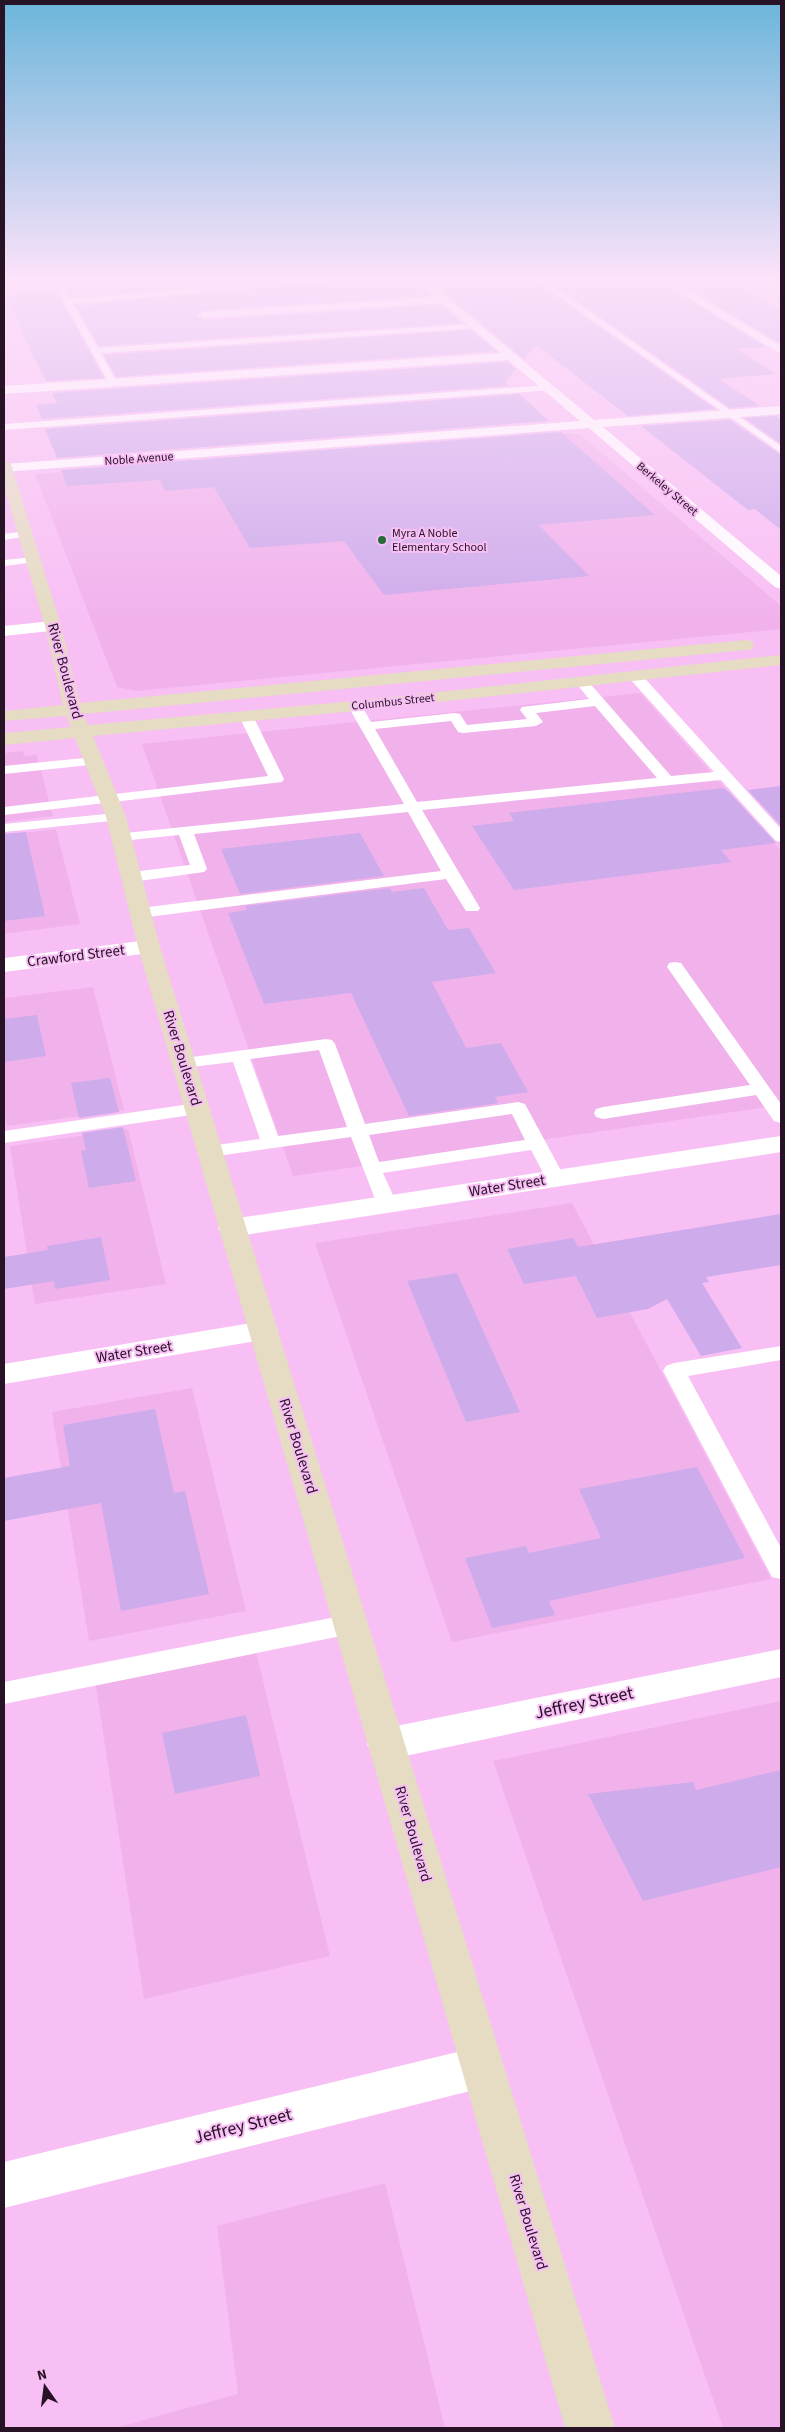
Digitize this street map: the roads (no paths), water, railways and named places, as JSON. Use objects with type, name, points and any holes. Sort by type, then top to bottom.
[{"type":"main road","name":"River Boulevard","points":[[4,467],[53,626],[83,734],[116,818],[149,947],[183,1063],[590,2428]]},
{"type":"main road","name":"Columbus Street","points":[[4,716],[83,734],[762,644]]},
{"type":"main road","name":"Columbus Street","points":[[4,739],[83,734],[781,660]]},
{"type":"street","name":"Berkeley Street","points":[[552,390],[590,425],[781,584]]},
{"type":"street","name":"Noble Avenue","points":[[4,467],[781,410]]},
{"type":"street","points":[[4,631],[53,626]]},
{"type":"street","name":"Crawford Street","points":[[4,965],[149,947]]},
{"type":"street","name":"Water Street","points":[[232,1228],[781,1144]]},
{"type":"street","name":"Water Street","points":[[4,1374],[263,1331]]},
{"type":"street","name":"Jeffrey Street","points":[[386,1744],[781,1663]]},
{"type":"street","name":"Jeffrey Street","points":[[4,2185],[482,2067]]},
{"type":"lane","points":[[4,427],[514,390]]},
{"type":"lane","points":[[697,390],[781,450]]},
{"type":"lane","points":[[4,536],[25,534]]},
{"type":"lane","points":[[4,563],[33,560]]},
{"type":"lane","points":[[636,676],[781,838]]},
{"type":"lane","points":[[581,682],[668,780]]},
{"type":"lane","points":[[367,726],[455,717],[463,729],[536,722],[527,710],[599,702]]},
{"type":"lane","points":[[355,706],[472,908]]},
{"type":"lane","points":[[4,828],[116,818],[277,779],[246,716]]},
{"type":"lane","points":[[4,770],[83,734]]},
{"type":"lane","points":[[4,811],[116,818],[186,831],[724,775]]},
{"type":"lane","points":[[132,877],[199,869],[186,831]]},
{"type":"lane","points":[[140,913],[451,874]]},
{"type":"lane","points":[[675,967],[781,1117]]},
{"type":"lane","points":[[183,1063],[326,1044],[372,1169],[388,1204]]},
{"type":"lane","points":[[240,1055],[271,1143]]},
{"type":"lane","points":[[603,1113],[762,1089]]},
{"type":"lane","points":[[210,1151],[518,1108],[535,1144],[555,1178]]},
{"type":"lane","points":[[4,1138],[197,1109]]},
{"type":"lane","points":[[372,1169],[535,1144]]},
{"type":"lane","points":[[781,1353],[674,1371],[781,1570]]},
{"type":"lane","points":[[4,1693],[351,1624]]},
{"type":"place","name":"Myra A Noble Elementary School","points":[[382,540]]}]
